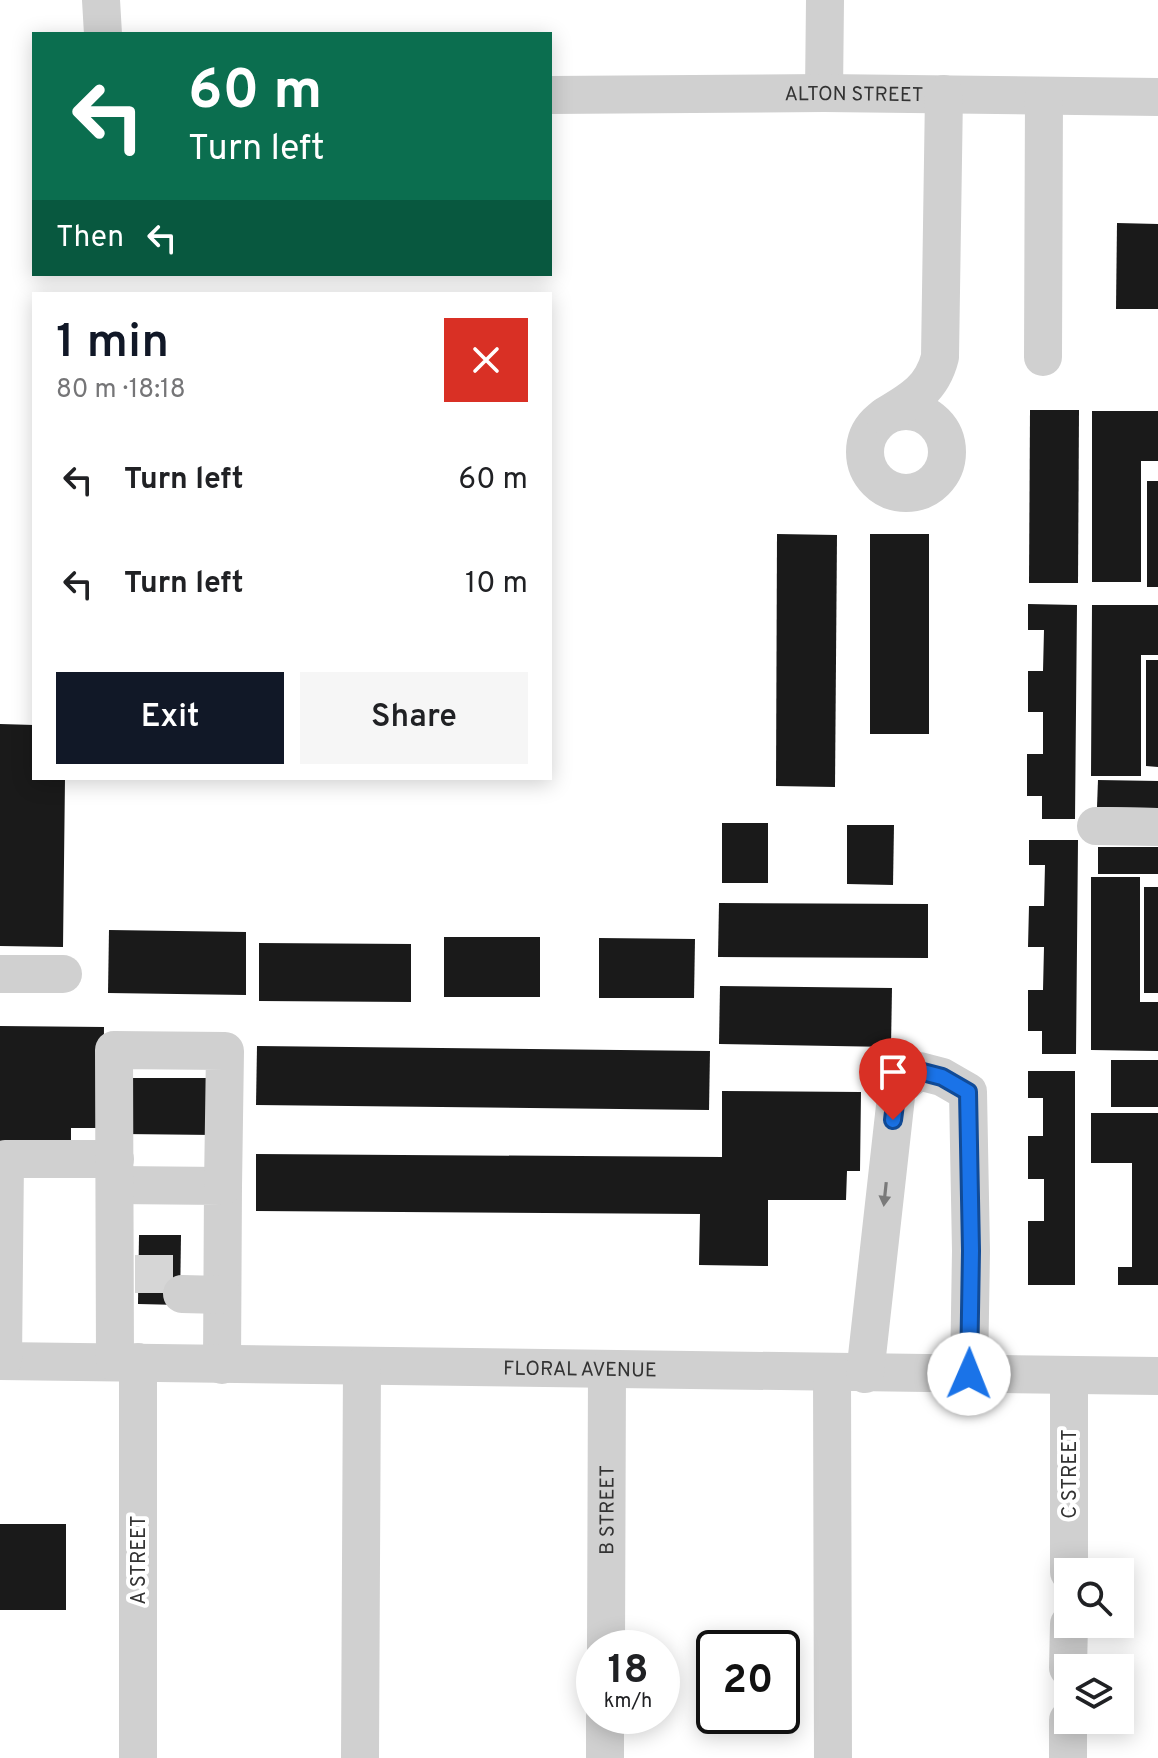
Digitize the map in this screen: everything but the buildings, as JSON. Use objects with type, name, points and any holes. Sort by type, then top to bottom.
[{"type":"street","points":[[101,0],[103,32]]},
{"type":"street","points":[[824,93],[825,0]]},
{"type":"street","name":"ALTON STREET","points":[[552,95],[824,93],[1158,97]]},
{"type":"street","points":[[942,342],[936,370],[923,392],[885,416],[868,436],[866,463],[881,485],[893,491],[920,491],[942,474],[947,461],[942,342],[944,94]]},
{"type":"street","points":[[1043,357],[1044,96]]},
{"type":"street","points":[[885,416],[897,411],[925,414],[936,422],[948,447]]},
{"type":"street","points":[[1096,826],[1158,827]]},
{"type":"street","points":[[0,974],[63,974]]},
{"type":"street","name":"A STREET","points":[[138,1758],[125,1284],[115,1172],[114,1050],[225,1051],[223,1186]]},
{"type":"street","points":[[833,1758],[848,1373],[897,1088],[919,1071],[942,1077],[968,1092],[971,1251],[969,1374]]},
{"type":"street","points":[[2,1361],[2,1159],[223,1186],[222,1365]]},
{"type":"street","points":[[182,1284],[222,1284]]},
{"type":"street","name":"FLORAL AVENUE","points":[[2,1361],[1158,1376]]},
{"type":"street","points":[[360,1758],[362,1366]]},
{"type":"street","name":"B STREET","points":[[606,1630],[607,1370]]},
{"type":"street","name":"C STREET","points":[[1069,1375],[1069,1558]]},
{"type":"street","points":[[605,1734],[605,1758]]},
{"type":"street","points":[[1068,1734],[1068,1758]]},
{"type":"tunnel","points":[[135,1274],[183,1274]]},
{"type":"route","points":[[893,1120],[897,1088],[919,1071],[942,1077],[968,1092],[971,1251],[969,1374]]}]
